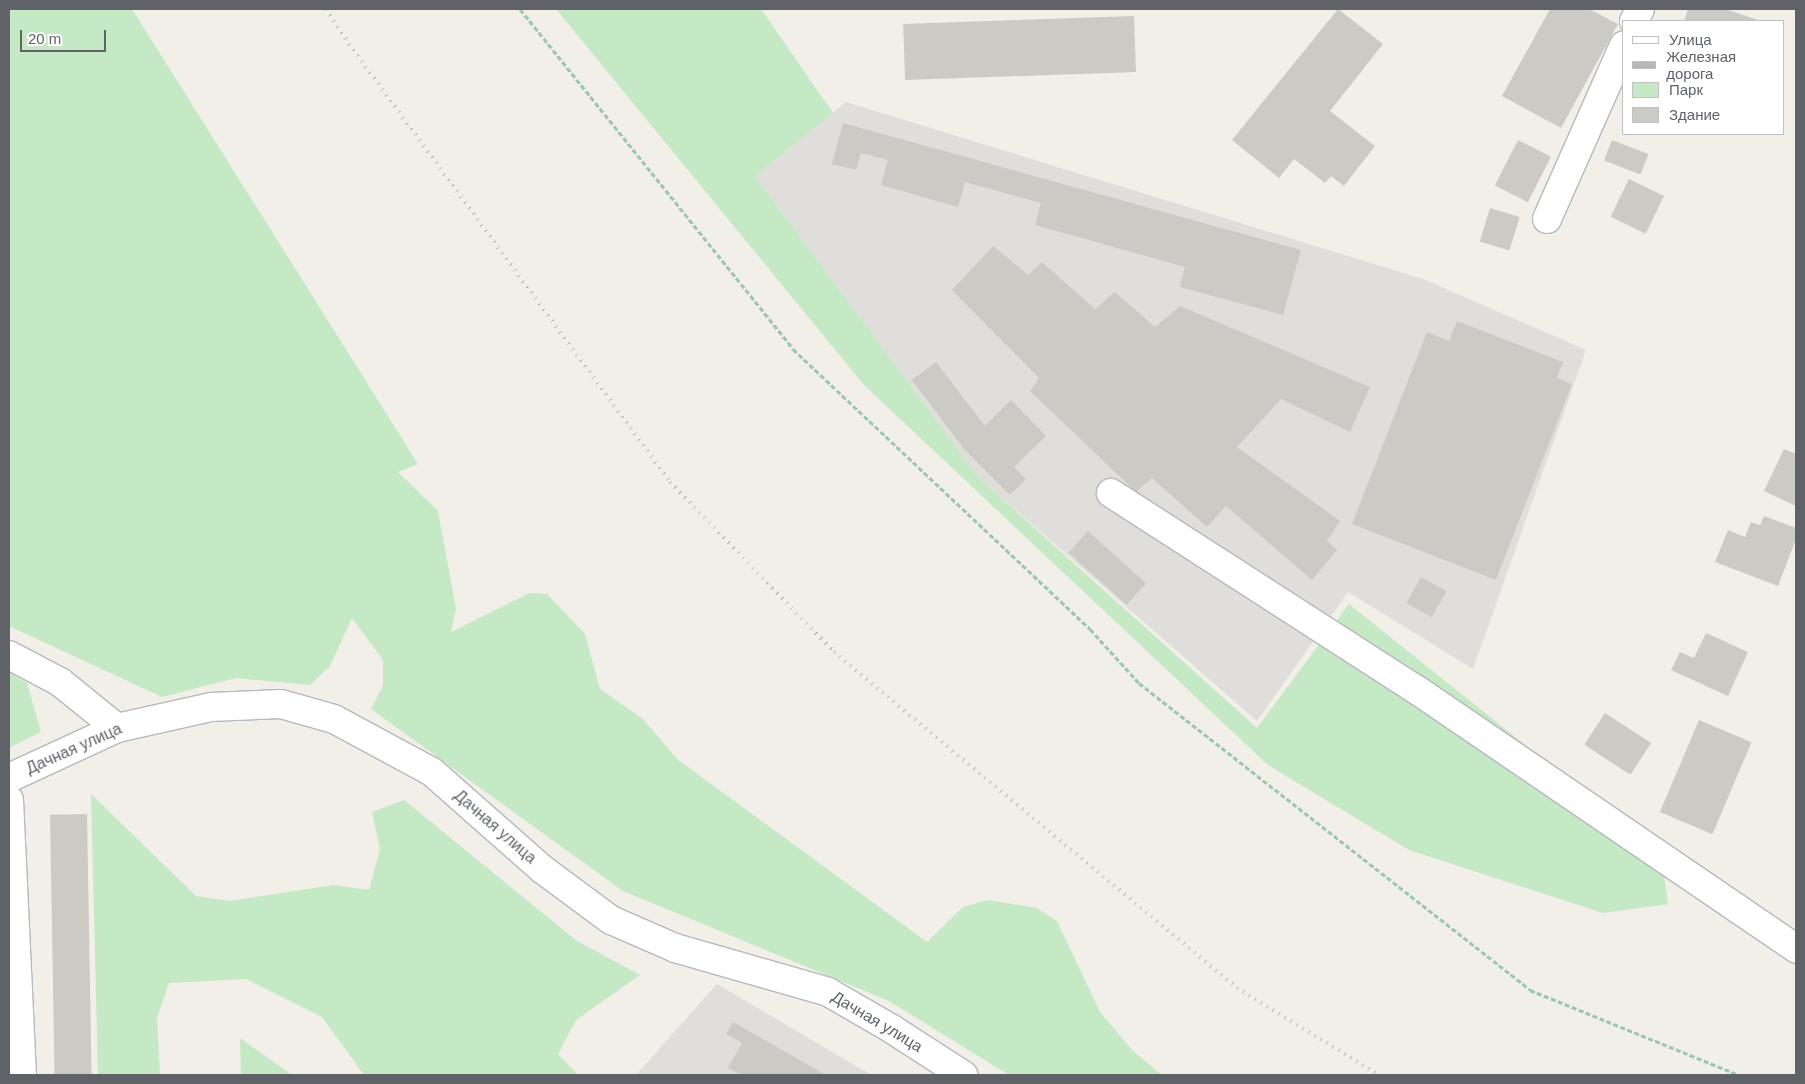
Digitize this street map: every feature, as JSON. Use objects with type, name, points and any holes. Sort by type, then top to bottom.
[{"type":"street","points":[[1547,219],[1622,49]]},
{"type":"street","points":[[1111,493],[1417,690],[1796,949]]},
{"type":"street","points":[[9,655],[60,682],[117,728]]},
{"type":"street","name":"Дачная улица","points":[[9,778],[117,728],[211,707],[280,704],[334,719],[432,772],[542,869],[611,920],[675,948],[828,992],[892,1029],[963,1075]]},
{"type":"street","points":[[9,800],[22,1075]]},
{"type":"path","points":[[520,9],[793,349],[1090,629],[1139,683],[1530,990],[1739,1075]]},
{"type":"shaded area","points":[[846,102],[1423,279],[1586,350],[1473,669],[1348,592],[1257,721],[978,477],[755,176]]},
{"type":"shaded area","points":[[717,984],[871,1075],[636,1075]]},
{"type":"green space","points":[[9,9],[132,9],[418,464],[398,472],[438,511],[456,609],[451,632],[530,593],[547,594],[585,634],[600,689],[643,719],[677,759],[927,942],[963,907],[988,900],[1037,908],[1057,921],[1100,1012],[1133,1051],[1162,1075],[1009,1075],[889,1001],[623,891],[371,709],[383,686],[383,660],[352,618],[330,666],[310,685],[236,678],[162,697],[9,626]]},
{"type":"green space","points":[[556,9],[761,9],[833,113],[755,176],[978,477],[1257,728],[1349,604],[1661,854],[1668,904],[1603,913],[1409,850],[1268,765],[864,385]]},
{"type":"green space","points":[[9,672],[27,683],[41,732],[9,748]]},
{"type":"green space","points":[[91,794],[196,896],[230,901],[333,885],[369,890],[380,849],[372,812],[404,800],[577,941],[640,975],[576,1020],[558,1054],[578,1075],[364,1075],[322,1017],[246,979],[169,983],[157,1018],[160,1075],[98,1075]]},
{"type":"green space","points":[[240,1038],[292,1075],[241,1075]]},
{"type":"building","points":[[1338,9],[1383,44],[1330,111],[1375,146],[1344,186],[1331,176],[1325,183],[1294,159],[1279,178],[1232,140]]},
{"type":"building","points":[[1550,9],[1589,9],[1618,24],[1561,128],[1502,96]]},
{"type":"building","points":[[1688,9],[1725,9],[1758,20],[1684,20]]},
{"type":"building","points":[[1134,16],[1136,72],[905,80],[903,24]]},
{"type":"building","points":[[843,123],[1301,250],[1283,315],[1180,287],[1185,267],[1035,225],[1041,203],[965,182],[958,207],[881,185],[888,160],[861,153],[856,170],[832,164]]},
{"type":"building","points":[[1518,140],[1551,157],[1528,202],[1495,185]]},
{"type":"building","points":[[1612,140],[1648,154],[1641,175],[1604,161]]},
{"type":"building","points":[[1629,179],[1664,196],[1646,234],[1611,217]]},
{"type":"building","points":[[1490,208],[1520,217],[1509,251],[1480,241]]},
{"type":"building","points":[[993,246],[1028,275],[1042,262],[1095,309],[1115,292],[1155,327],[1180,306],[1370,387],[1350,432],[1281,399],[1237,447],[1340,521],[1327,541],[1337,550],[1312,580],[1226,506],[1207,527],[1152,478],[1136,492],[1030,391],[1039,378],[952,290]]},
{"type":"building","points":[[1457,321],[1563,362],[1557,378],[1572,384],[1496,580],[1352,524],[1427,332],[1449,341]]},
{"type":"building","points":[[936,362],[985,426],[1011,400],[1046,436],[1014,467],[1026,479],[1010,495],[963,448],[912,380]]},
{"type":"building","points":[[1784,449],[1796,454],[1796,506],[1764,491]]},
{"type":"building","points":[[1764,516],[1796,528],[1796,539],[1778,586],[1715,562],[1728,530],[1745,537],[1751,522],[1760,525]]},
{"type":"building","points":[[1088,531],[1146,583],[1127,605],[1069,553]]},
{"type":"building","points":[[1421,577],[1446,591],[1432,617],[1406,603]]},
{"type":"building","points":[[1706,633],[1748,652],[1728,696],[1671,670],[1680,652],[1694,658]]},
{"type":"building","points":[[1605,713],[1651,743],[1630,775],[1584,745]]},
{"type":"building","points":[[1699,720],[1751,742],[1712,834],[1660,812]]},
{"type":"building","points":[[87,814],[92,1075],[55,1075],[50,815]]},
{"type":"building","points":[[733,1022],[826,1075],[741,1075],[728,1068],[742,1043],[726,1034]]},
{"type":"railway","points":[[326,9],[349,44],[670,482],[834,652],[1237,988],[1379,1075]]}]
